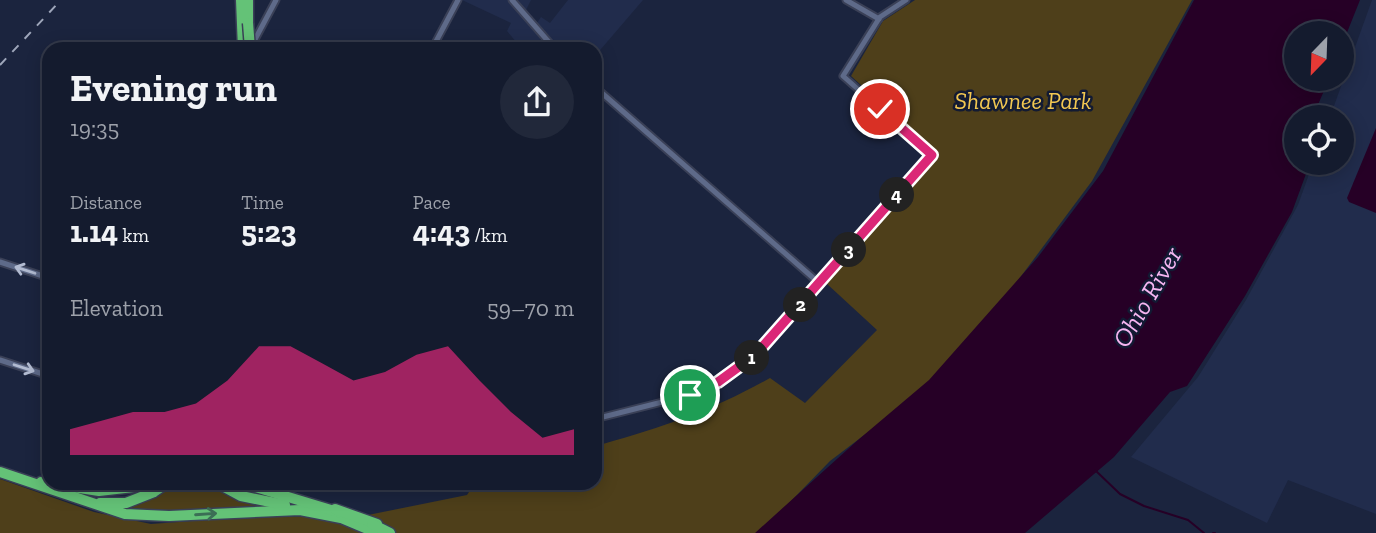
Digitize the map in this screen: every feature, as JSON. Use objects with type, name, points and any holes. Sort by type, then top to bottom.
[{"type":"highway","points":[[241,0],[249,42]]},
{"type":"highway","points":[[243,42],[248,0]]},
{"type":"highway","points":[[2,471],[42,483]]},
{"type":"highway","points":[[2,471],[42,480]]},
{"type":"highway","points":[[26,478],[42,481]]},
{"type":"highway","points":[[26,478],[42,484]]},
{"type":"highway","points":[[56,490],[100,508],[138,516],[274,510],[315,512]]},
{"type":"highway","points":[[62,490],[104,504],[126,503],[157,490]]},
{"type":"highway","points":[[230,490],[245,497],[345,520],[377,533]]},
{"type":"highway","points":[[268,490],[366,521]]},
{"type":"highway","points":[[275,490],[290,494]]},
{"type":"highway","points":[[281,490],[392,533]]},
{"type":"street","points":[[254,42],[276,0]]},
{"type":"street","points":[[435,42],[458,0]]},
{"type":"street","points":[[512,0],[549,42]]},
{"type":"street","points":[[846,0],[878,19]]},
{"type":"street","points":[[602,417],[679,398],[713,384],[755,355],[932,155],[843,76],[878,19],[906,0]]},
{"type":"street","points":[[602,94],[819,284]]},
{"type":"street","points":[[0,262],[42,276]]},
{"type":"street","points":[[0,360],[42,374]]},
{"type":"shaded area","points":[[462,0],[531,0],[524,14],[542,38],[537,42],[516,42],[507,31],[511,23]]},
{"type":"shaded area","points":[[568,0],[643,0],[602,48],[602,42],[553,42],[537,23],[541,17],[550,23]]},
{"type":"shaded area","points":[[1372,0],[1376,0],[1376,514],[1288,480],[1267,523],[1131,457],[1198,377],[1246,300],[1298,205],[1309,175],[1354,175],[1354,105],[1334,105],[1339,91],[1354,91],[1354,50]]},
{"type":"green space","name":"Shawnee Park","points":[[915,0],[1192,0],[1092,181],[1013,287],[921,392],[830,461],[760,533],[0,533],[0,479],[94,512],[151,524],[247,517],[340,516],[237,490],[261,490],[345,516],[368,515],[467,495],[470,490],[602,490],[602,444],[668,424],[709,408],[770,378],[805,403],[877,330],[826,283],[939,156],[851,76],[883,21]]},
{"type":"green space","points":[[154,490],[235,490],[285,507],[159,515],[101,506],[113,506]]},
{"type":"water","name":"Ohio River","points":[[1194,0],[1360,0],[1352,21],[1284,21],[1284,91],[1324,91],[1318,105],[1284,105],[1284,175],[1306,175],[1292,212],[1245,296],[1187,386],[1170,392],[1114,457],[1025,533],[755,533],[929,380],[1038,257],[1103,171]]},
{"type":"water","points":[[1376,128],[1376,213],[1349,202],[1347,198]]},
{"type":"waterway","points":[[1095,470],[1120,494],[1144,506],[1188,520],[1204,533]]},
{"type":"railway","points":[[0,65],[61,0]]},
{"type":"route","points":[[690,395],[718,382],[755,355],[932,155],[880,109]]}]
